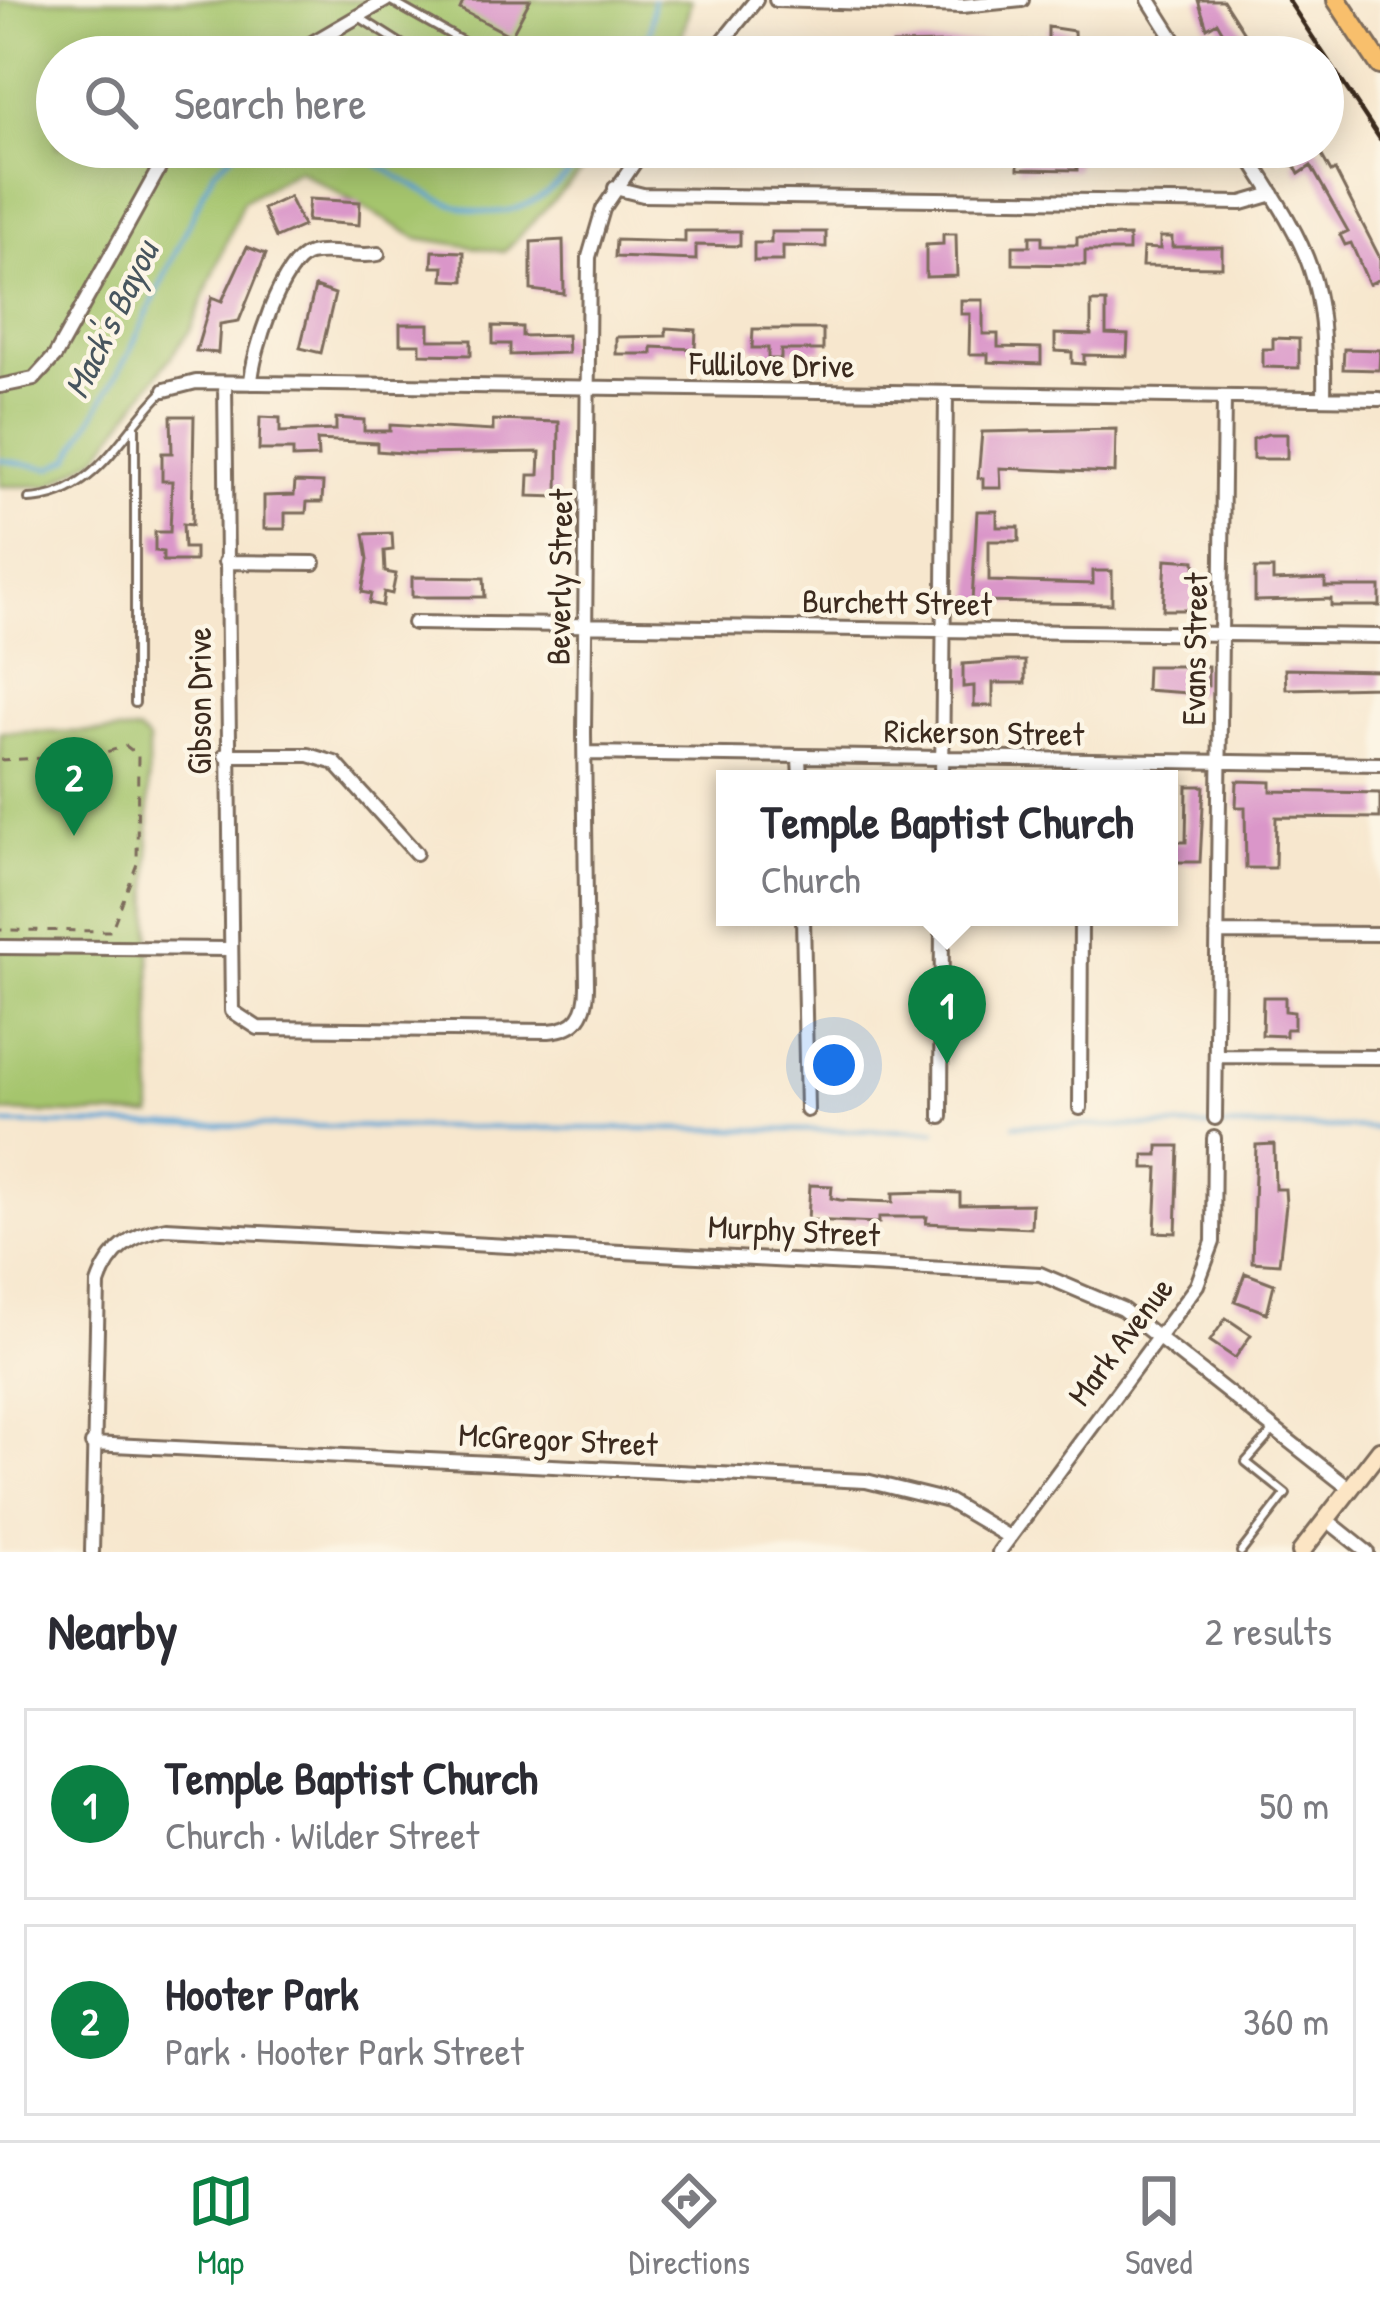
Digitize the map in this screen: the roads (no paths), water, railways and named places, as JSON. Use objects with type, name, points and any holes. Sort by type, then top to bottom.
[{"type":"main road","points":[[1337,0],[1369,35],[1380,65]]},
{"type":"main road","points":[[1301,1552],[1380,1450]]},
{"type":"street","points":[[324,36],[387,0]]},
{"type":"street","points":[[727,36],[756,0]]},
{"type":"street","points":[[776,0],[962,6],[1022,0]]},
{"type":"street","points":[[1149,0],[1172,36]]},
{"type":"street","points":[[0,386],[34,379],[55,356],[159,168]]},
{"type":"street","name":"Beverly Street","points":[[236,1018],[258,1028],[549,1031],[578,1022],[587,998],[585,625],[591,244],[615,188],[629,168]]},
{"type":"street","points":[[1256,168],[1317,278],[1325,325],[1324,398]]},
{"type":"street","points":[[615,188],[643,195],[1242,203],[1273,194]]},
{"type":"street","points":[[250,383],[256,351],[285,276],[297,261],[316,254],[378,254]]},
{"type":"street","name":"Gibson Drive","points":[[225,383],[227,949],[228,996],[236,1018]]},
{"type":"street","name":"Fullilove Drive","points":[[165,390],[250,383],[1380,399]]},
{"type":"street","points":[[942,770],[946,393]]},
{"type":"street","name":"Evans Street","points":[[1215,1118],[1223,397]]},
{"type":"street","points":[[226,562],[314,563]]},
{"type":"street","name":"Burchett Street","points":[[414,623],[1380,636]]},
{"type":"street","name":"Rickerson Street","points":[[587,753],[1380,764]]},
{"type":"street","points":[[225,755],[309,755],[335,763],[416,853]]},
{"type":"street","points":[[800,757],[800,770]]},
{"type":"street","points":[[1082,770],[1083,759]]},
{"type":"street","points":[[803,926],[807,1110]]},
{"type":"street","points":[[941,1117],[942,926]]},
{"type":"street","points":[[1080,1108],[1082,926]]},
{"type":"street","points":[[1217,933],[1380,934]]},
{"type":"street","points":[[0,947],[227,949]]},
{"type":"street","points":[[1216,1056],[1380,1057]]},
{"type":"street","name":"Mark Avenue","points":[[999,1552],[1190,1297],[1210,1256],[1214,1138]]},
{"type":"street","name":"Murphy Street","points":[[92,1444],[98,1284],[115,1252],[140,1235],[166,1228],[1008,1270],[1068,1281],[1159,1336],[1350,1489]]},
{"type":"street","points":[[92,1444],[92,1552]]},
{"type":"street","name":"McGregor Street","points":[[92,1444],[866,1481],[948,1501],[1009,1537]]},
{"type":"street","points":[[1327,1520],[1367,1552]]},
{"type":"lane","points":[[387,0],[452,36]]},
{"type":"lane","points":[[357,16],[389,36]]},
{"type":"lane","points":[[28,499],[63,494],[85,480],[165,390]]},
{"type":"lane","points":[[134,426],[135,703]]},
{"type":"lane","points":[[1241,1552],[1286,1494],[1246,1462],[1275,1429]]},
{"type":"waterway","name":"Mack's Bayou","points":[[648,36],[653,0]]},
{"type":"waterway","name":"Mack's Bayou","points":[[0,460],[51,468],[70,458],[128,355],[216,168]]},
{"type":"waterway","name":"Mack's Bayou","points":[[384,168],[445,201],[501,212],[530,203],[573,168]]},
{"type":"waterway","points":[[0,1124],[935,1131]]},
{"type":"waterway","points":[[1014,1125],[1380,1128]]},
{"type":"railway","points":[[1288,0],[1312,36]]},
{"type":"railway","points":[[1344,85],[1380,139]]},
{"type":"place","name":"Hooter Park","points":[[74,836]]},
{"type":"place","name":"Temple Baptist Church","points":[[947,1064]]}]
